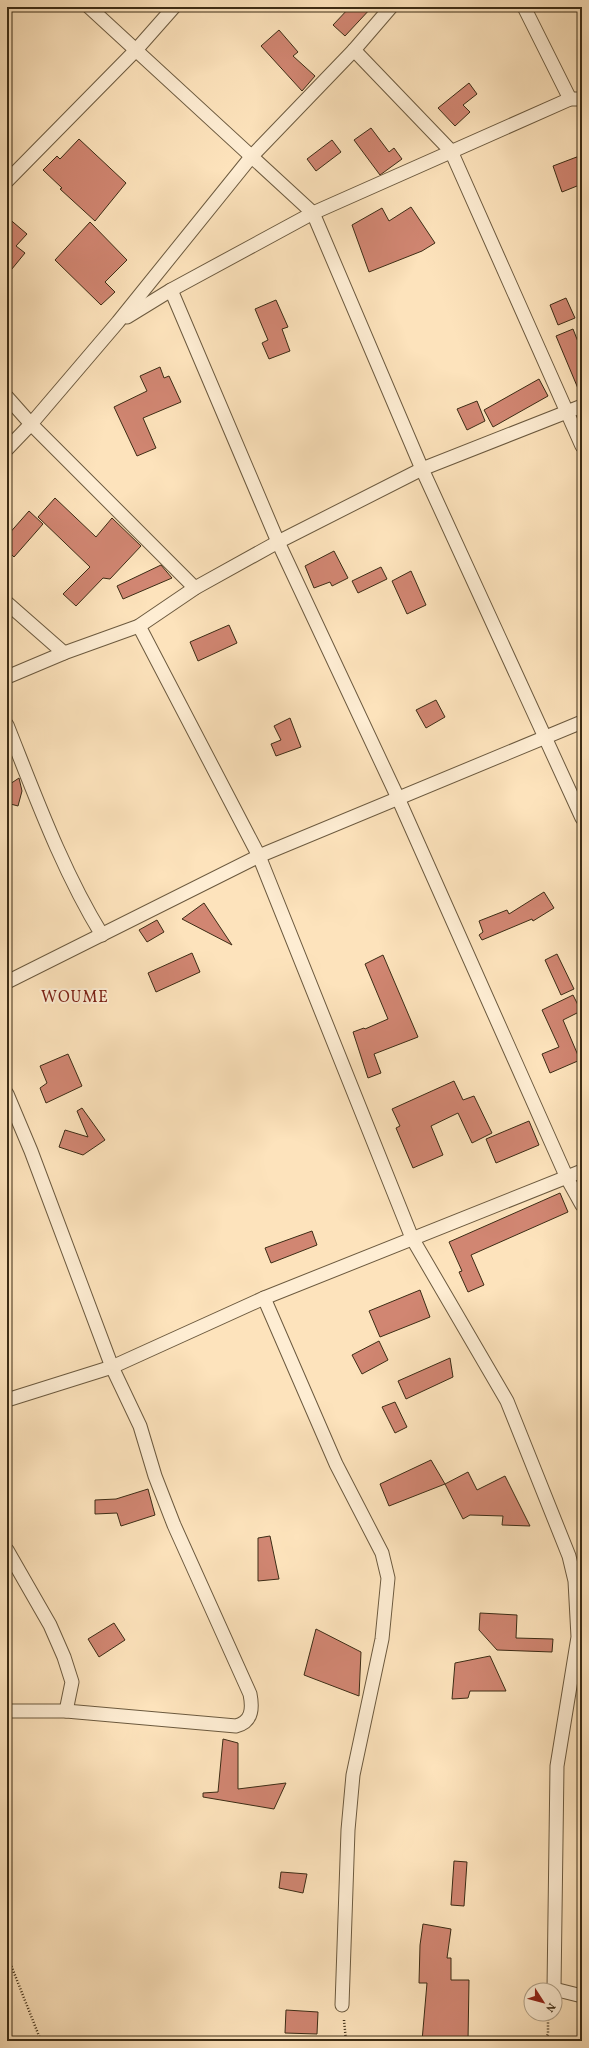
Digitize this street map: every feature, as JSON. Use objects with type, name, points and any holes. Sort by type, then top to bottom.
[{"type":"street","points":[[89,7],[313,213],[422,470],[582,818]]},
{"type":"street","points":[[7,181],[136,50],[174,7]]},
{"type":"street","points":[[7,449],[31,424],[118,322],[251,157],[354,50],[391,7]]},
{"type":"street","points":[[118,322],[171,290],[313,213],[451,151],[576,99],[524,7]]},
{"type":"street","points":[[354,50],[451,151],[582,446]]},
{"type":"street","points":[[171,290],[278,542],[398,798],[567,1178],[582,1205]]},
{"type":"street","points":[[7,397],[31,424],[195,588]]},
{"type":"street","points":[[7,677],[64,652],[139,626],[195,588],[278,542],[422,470],[582,406]]},
{"type":"street","points":[[7,602],[64,652]]},
{"type":"street","points":[[139,626],[259,856],[412,1238],[507,1400],[569,1556],[575,1581],[578,1637],[557,1766],[554,1989],[582,1996]]},
{"type":"street","points":[[7,982],[259,856],[582,722]]},
{"type":"street","points":[[7,725],[67,867],[87,910],[102,935]]},
{"type":"street","points":[[7,1094],[31,1151],[112,1367],[140,1426],[155,1476],[196,1574],[250,1694],[252,1706],[250,1716],[244,1724],[236,1726],[66,1711],[7,1710]]},
{"type":"street","points":[[7,1400],[112,1367],[264,1298],[582,1171]]},
{"type":"street","points":[[264,1298],[336,1464],[382,1553],[388,1578],[382,1639],[353,1775],[348,1830],[342,2004]]},
{"type":"street","points":[[7,1550],[50,1625],[64,1657],[72,1682],[66,1711]]},
{"type":"path","points":[[7,1955],[41,2041]]},
{"type":"path","points":[[342,2004],[346,2041]]},
{"type":"path","points":[[545,2041],[548,2034],[548,2022]]},
{"type":"building","points":[[350,7],[372,7],[345,36],[333,25]]},
{"type":"building","points":[[279,30],[298,52],[293,56],[315,76],[302,91],[261,46]]},
{"type":"building","points":[[469,83],[477,94],[463,105],[470,112],[455,126],[438,108]]},
{"type":"building","points":[[371,128],[389,152],[394,148],[402,159],[380,175],[354,140]]},
{"type":"building","points":[[79,139],[126,183],[95,221],[60,189],[62,188],[43,170],[57,156],[60,159]]},
{"type":"building","points":[[332,140],[341,152],[316,171],[307,159]]},
{"type":"building","points":[[582,155],[582,184],[562,192],[553,166]]},
{"type":"building","points":[[411,207],[435,243],[422,251],[369,272],[352,225],[382,208],[389,221]]},
{"type":"building","points":[[7,217],[27,234],[16,246],[25,253],[7,275]]},
{"type":"building","points":[[90,222],[127,260],[105,282],[115,292],[101,305],[55,260]]},
{"type":"building","points":[[566,298],[575,318],[558,325],[550,305]]},
{"type":"building","points":[[276,300],[288,327],[282,329],[290,351],[269,359],[262,343],[268,340],[255,309]]},
{"type":"building","points":[[573,329],[582,352],[582,398],[556,336]]},
{"type":"building","points":[[160,367],[164,378],[169,376],[181,402],[143,418],[156,448],[137,456],[114,407],[147,391],[140,376]]},
{"type":"building","points":[[539,379],[548,396],[493,427],[484,410]]},
{"type":"building","points":[[477,401],[485,421],[467,430],[457,409]]},
{"type":"building","points":[[55,498],[96,537],[112,518],[141,546],[110,579],[103,578],[76,606],[63,594],[90,567],[38,517]]},
{"type":"building","points":[[29,511],[43,524],[14,557],[7,550],[7,536]]},
{"type":"building","points":[[334,551],[348,578],[332,586],[330,582],[314,588],[305,566]]},
{"type":"building","points":[[161,565],[172,578],[123,599],[117,586]]},
{"type":"building","points":[[381,567],[387,579],[358,593],[352,581]]},
{"type":"building","points":[[411,571],[426,605],[407,614],[392,581]]},
{"type":"building","points":[[229,625],[237,643],[198,661],[190,642]]},
{"type":"building","points":[[436,700],[445,717],[426,728],[416,710]]},
{"type":"building","points":[[290,718],[301,747],[276,756],[271,744],[281,740],[274,726]]},
{"type":"building","points":[[19,778],[22,791],[18,806],[7,803],[7,786]]},
{"type":"building","points":[[544,892],[554,908],[533,921],[532,919],[482,940],[479,935],[483,932],[479,921],[507,910],[509,914]]},
{"type":"building","points":[[204,903],[232,945],[182,919]]},
{"type":"building","points":[[157,920],[164,932],[147,942],[139,930]]},
{"type":"building","points":[[192,953],[200,972],[156,992],[148,973]]},
{"type":"building","points":[[557,954],[574,989],[561,995],[545,960]]},
{"type":"building","points":[[383,955],[418,1037],[374,1054],[381,1073],[368,1078],[353,1032],[364,1028],[365,1029],[388,1019],[365,964]]},
{"type":"building","points":[[573,995],[581,1011],[563,1020],[580,1060],[550,1073],[542,1054],[559,1047],[542,1010]]},
{"type":"building","points":[[68,1054],[82,1086],[46,1103],[40,1088],[47,1083],[40,1066]]},
{"type":"building","points":[[454,1081],[463,1100],[474,1096],[492,1133],[472,1143],[458,1113],[431,1126],[443,1155],[413,1168],[396,1128],[400,1126],[392,1109]]},
{"type":"building","points":[[82,1108],[105,1140],[83,1155],[59,1147],[65,1130],[88,1137],[77,1111]]},
{"type":"building","points":[[529,1121],[539,1145],[496,1163],[486,1139]]},
{"type":"building","points":[[560,1193],[568,1212],[471,1255],[484,1285],[468,1292],[459,1272],[462,1271],[449,1242]]},
{"type":"building","points":[[312,1231],[317,1245],[271,1263],[265,1248]]},
{"type":"building","points":[[420,1290],[430,1317],[380,1337],[369,1311]]},
{"type":"building","points":[[379,1341],[388,1360],[362,1374],[352,1355]]},
{"type":"building","points":[[450,1358],[453,1377],[406,1399],[398,1381]]},
{"type":"building","points":[[395,1402],[407,1427],[395,1433],[382,1407]]},
{"type":"building","points":[[431,1460],[445,1484],[389,1506],[380,1484]]},
{"type":"building","points":[[468,1472],[477,1490],[505,1476],[530,1526],[502,1525],[503,1516],[470,1515],[463,1519],[445,1484]]},
{"type":"building","points":[[148,1489],[155,1515],[121,1526],[117,1513],[95,1514],[95,1500],[116,1499]]},
{"type":"building","points":[[270,1536],[279,1579],[258,1581],[258,1538]]},
{"type":"building","points":[[480,1613],[517,1615],[516,1638],[553,1639],[552,1652],[497,1650],[479,1630]]},
{"type":"building","points":[[114,1623],[125,1640],[99,1657],[88,1639]]},
{"type":"building","points":[[316,1629],[361,1652],[359,1696],[304,1675]]},
{"type":"building","points":[[490,1656],[506,1691],[470,1691],[468,1698],[452,1699],[455,1663]]},
{"type":"building","points":[[223,1739],[238,1743],[238,1789],[286,1783],[274,1809],[203,1797],[203,1793],[218,1792]]},
{"type":"building","points":[[454,1861],[467,1862],[464,1906],[451,1905]]},
{"type":"building","points":[[281,1872],[307,1874],[303,1893],[279,1888]]},
{"type":"building","points":[[423,1924],[451,1929],[447,1958],[451,1958],[451,1980],[469,1980],[468,2041],[422,2041],[427,1983],[419,1983],[420,1945]]},
{"type":"building","points":[[286,2010],[318,2012],[317,2034],[285,2033]]},
{"type":"district","name":"WOUME","points":[[75,998]]}]
